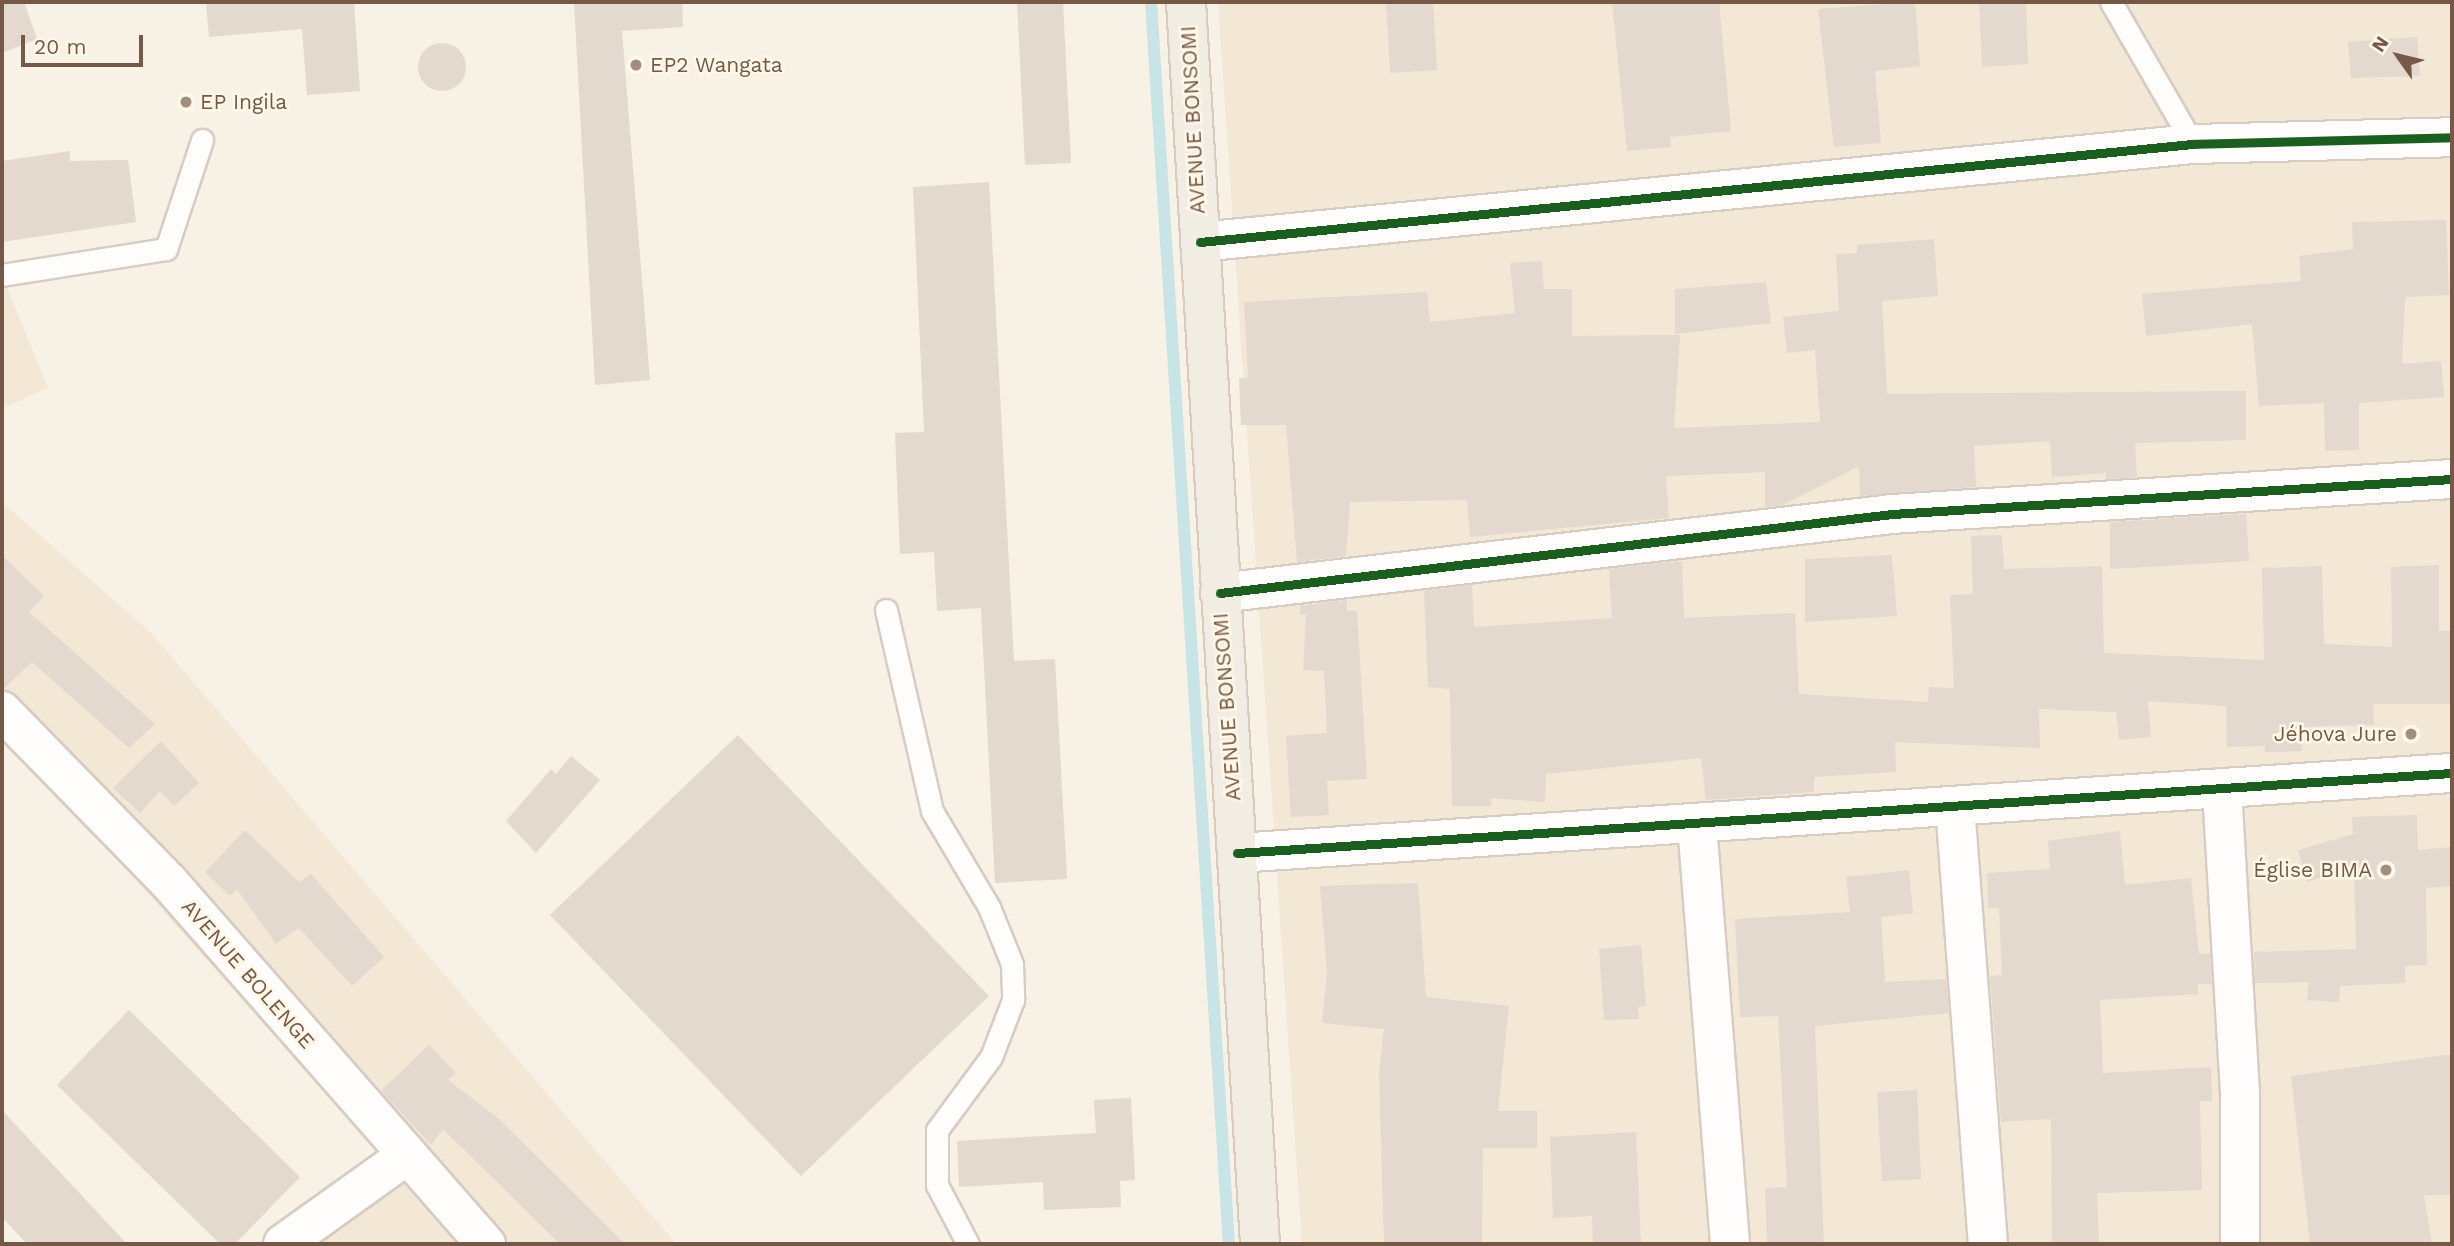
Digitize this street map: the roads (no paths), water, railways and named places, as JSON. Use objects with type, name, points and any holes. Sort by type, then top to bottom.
[{"type":"main road","name":"AVENUE BONSOMI","points":[[1186,2],[1260,1244]]},
{"type":"street","points":[[1200,242],[2193,144],[2452,137]]},
{"type":"street","points":[[1220,593],[1892,514],[2452,479]]},
{"type":"street","name":"AVENUE BOLENGE","points":[[2,710],[169,881],[486,1244]]},
{"type":"street","points":[[1237,853],[2452,773]]},
{"type":"street","points":[[2222,790],[2240,1092],[2241,1244]]},
{"type":"street","points":[[1955,806],[1988,1244]]},
{"type":"street","points":[[1697,824],[1730,1244]]},
{"type":"street","points":[[283,1244],[407,1156]]},
{"type":"lane","points":[[2111,2],[2193,144]]},
{"type":"lane","points":[[2,275],[166,249],[202,140]]},
{"type":"lane","points":[[886,610],[932,811],[989,907],[1012,964],[1013,1000],[991,1057],[937,1130],[937,1185],[968,1244]]},
{"type":"waterway","points":[[1151,2],[1229,1244]]},
{"type":"place","name":"EP2 Wangata","points":[[636,65]]},
{"type":"place","name":"EP Ingila","points":[[186,102]]},
{"type":"place","name":"Jéhova Jure","points":[[2411,734]]},
{"type":"place","name":"Église BIMA","points":[[2386,870]]}]
